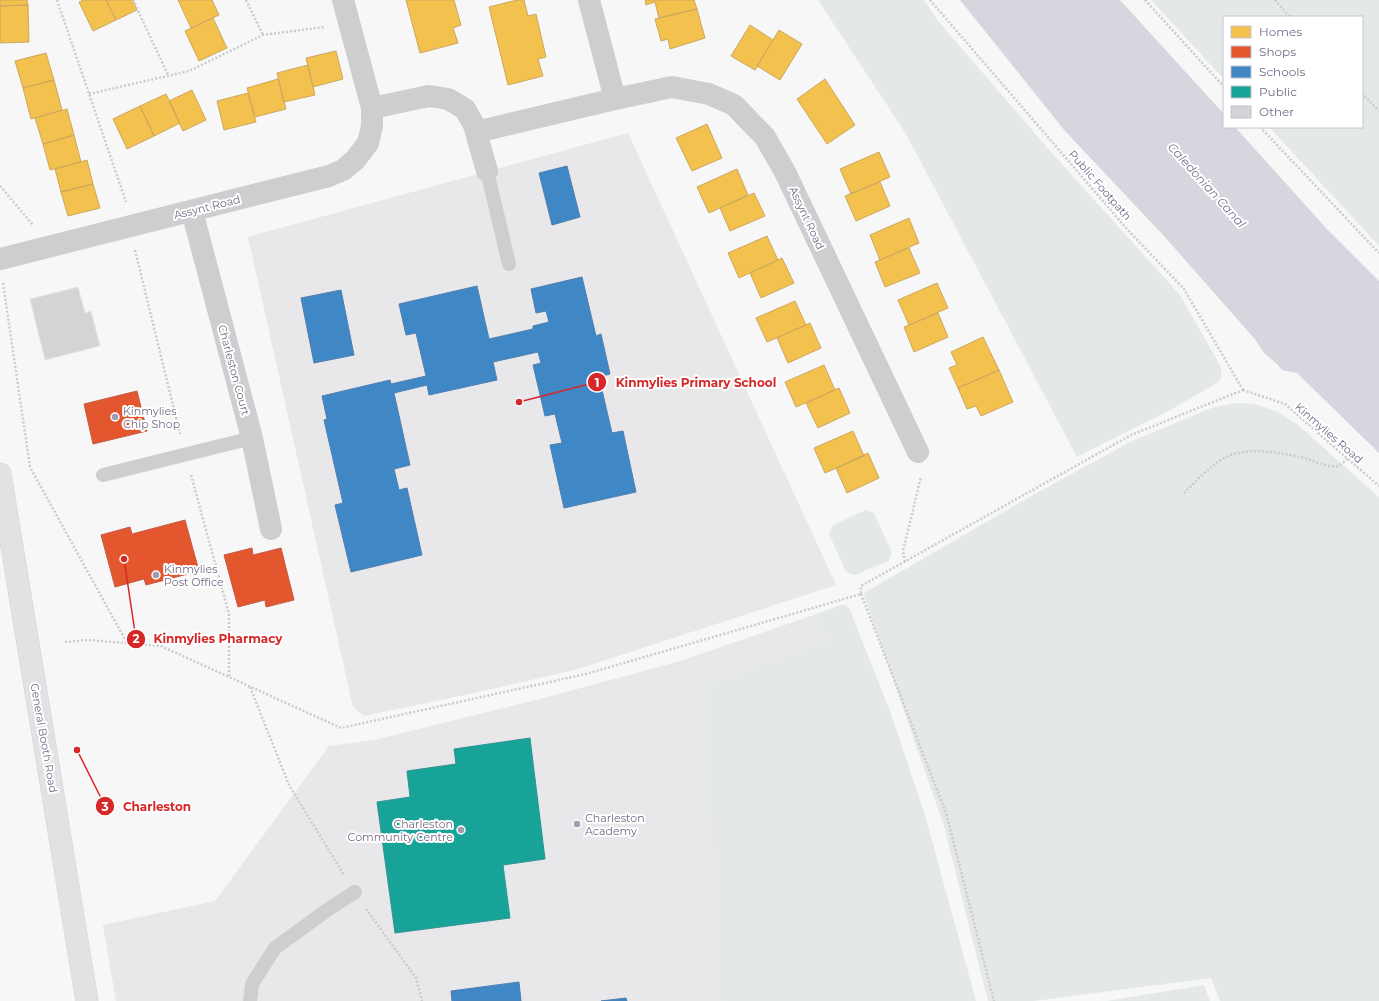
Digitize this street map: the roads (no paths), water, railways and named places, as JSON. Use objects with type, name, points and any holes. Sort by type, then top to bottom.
[{"type":"street","name":"Assynt Road","points":[[0,259],[329,176],[343,170],[355,160],[368,143],[372,126],[372,108],[344,0]]},
{"type":"street","points":[[589,0],[614,99]]},
{"type":"street","name":"Assynt Road","points":[[476,132],[614,99],[672,87],[709,94],[734,105],[765,138],[785,172],[918,452]]},
{"type":"street","points":[[372,108],[429,96],[448,99],[465,110],[474,126],[487,170]]},
{"type":"street","name":"Charleston Court","points":[[192,211],[252,438],[271,529]]},
{"type":"street","name":"General Booth Road","points":[[0,474],[87,1001]]},
{"type":"lane","points":[[487,170],[509,264]]},
{"type":"lane","points":[[103,475],[252,438]]},
{"type":"lane","points":[[250,1001],[252,984],[275,948],[330,908],[355,892]]},
{"type":"water","name":"Caledonian Canal","points":[[960,0],[1120,0],[1223,113],[1223,128],[1236,128],[1326,228],[1379,281],[1379,453],[1297,373],[1282,370],[1264,353],[1254,338],[1163,235],[1065,131]]},
{"type":"place","name":"Kinmylies Primary School","points":[[519,402]]},
{"type":"place","name":"Kinmylies Chip Shop","points":[[115,417]]},
{"type":"place","name":"Kinmylies Pharmacy","points":[[124,559]]},
{"type":"place","name":"Kinmylies Post Office","points":[[156,575]]},
{"type":"place","name":"Charleston","points":[[77,750]]},
{"type":"place","name":"Charleston Academy","points":[[577,824]]},
{"type":"place","name":"Charleston Community Centre","points":[[461,830]]}]
